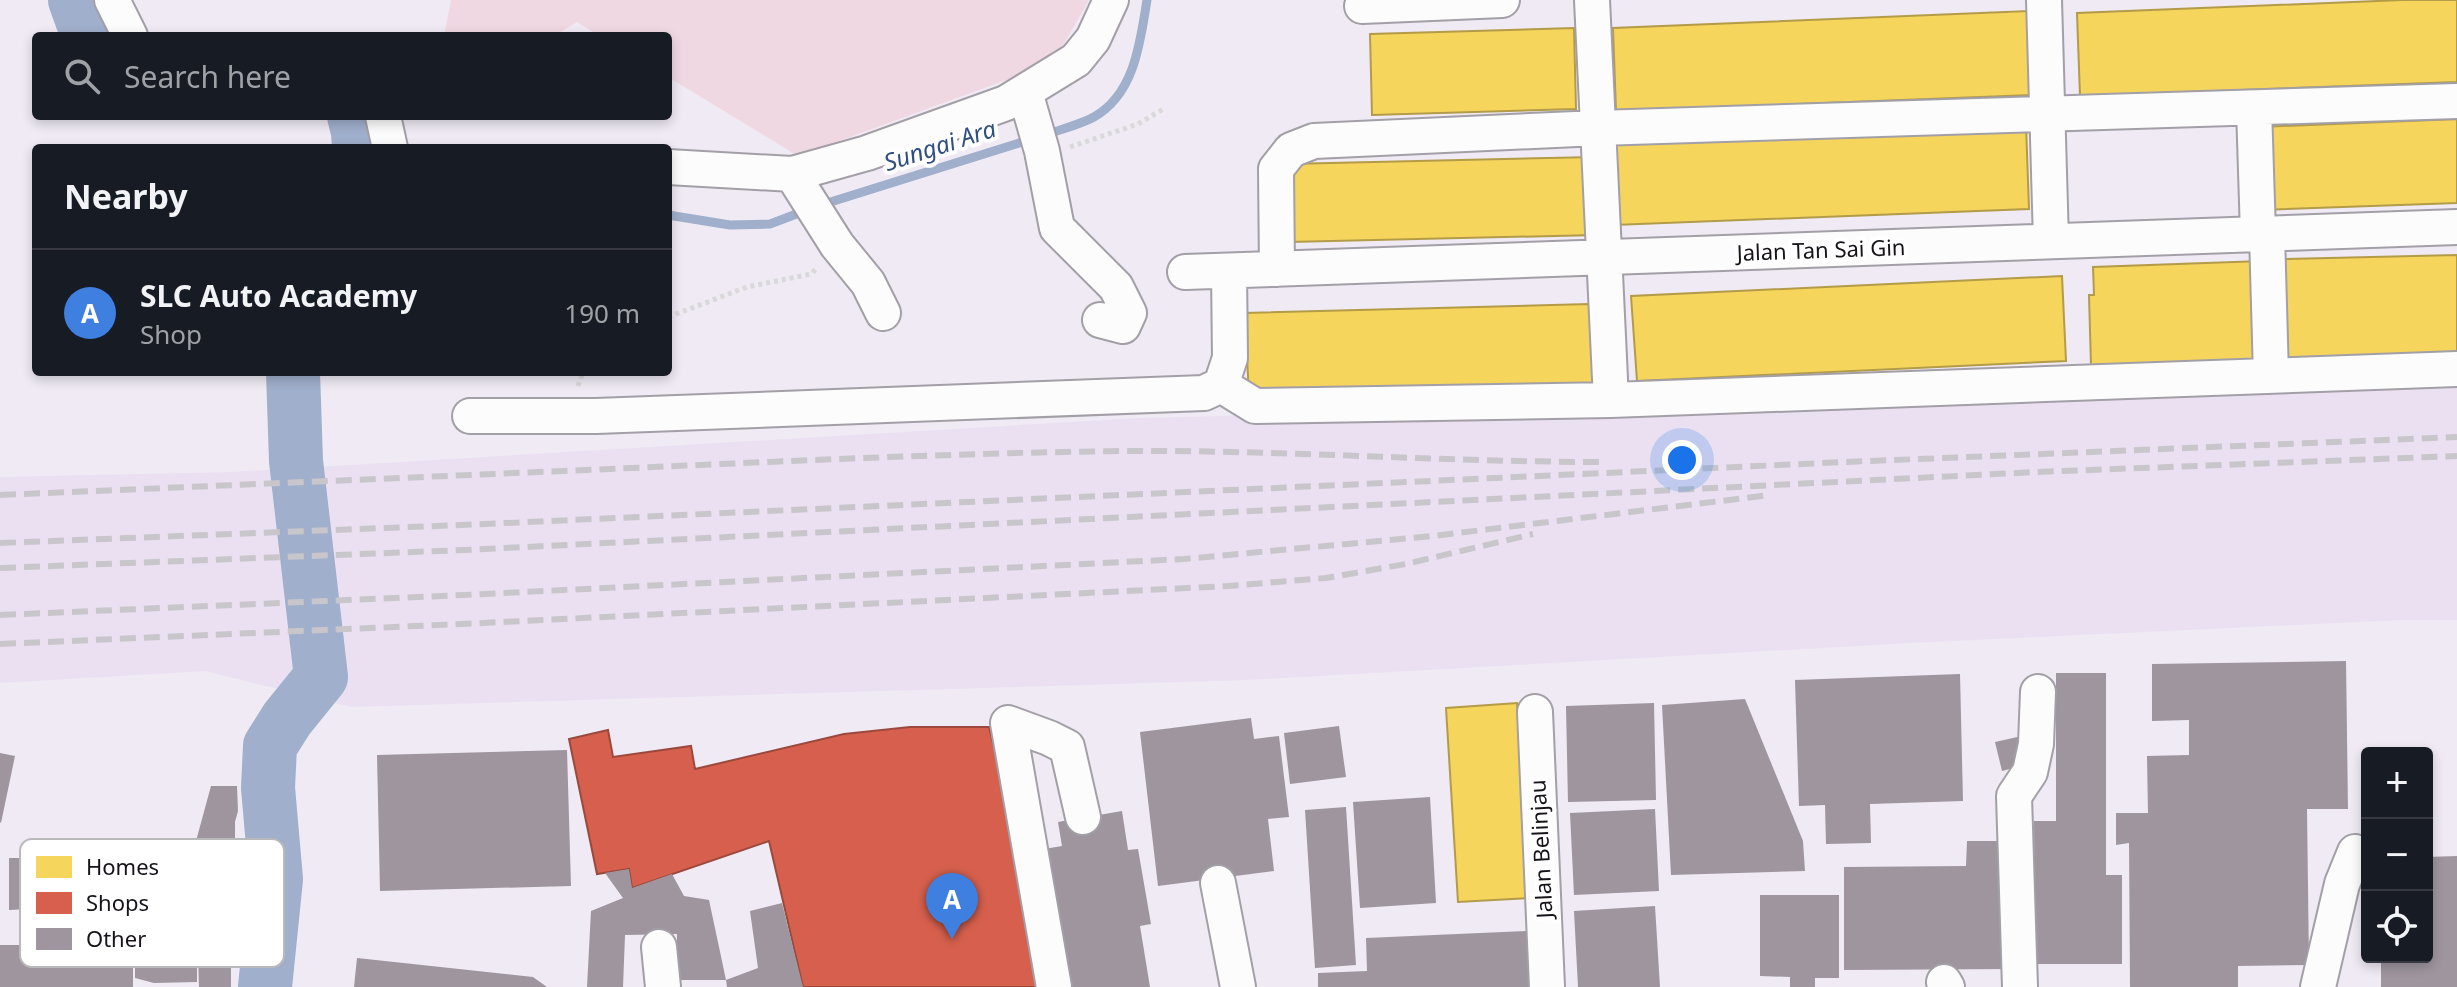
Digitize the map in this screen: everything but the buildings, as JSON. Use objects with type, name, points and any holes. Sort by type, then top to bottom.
[{"type":"street","points":[[112,0],[128,32]]},
{"type":"street","points":[[672,167],[796,181],[1028,96],[1076,60],[1093,39],[1111,0]]},
{"type":"street","points":[[1362,6],[1502,0]]},
{"type":"street","points":[[1592,0],[1611,400]]},
{"type":"street","points":[[2044,0],[2051,241]]},
{"type":"street","points":[[1028,96],[1057,228],[1116,287],[1129,313],[1123,326],[1100,320]]},
{"type":"street","points":[[1277,269],[1276,169],[1291,150],[1314,141],[1598,128],[2457,101]]},
{"type":"street","points":[[2254,108],[2271,376]]},
{"type":"street","points":[[384,120],[389,144]]},
{"type":"street","points":[[796,181],[868,283],[883,313]]},
{"type":"street","name":"Jalan Tan Sai Gin","points":[[1185,272],[2457,227]]},
{"type":"street","points":[[470,416],[596,416],[1204,393],[1221,385],[1230,358],[1229,271]]},
{"type":"street","points":[[1221,385],[1255,406],[1611,400],[2457,369]]},
{"type":"street","points":[[2020,987],[2014,796],[2030,772],[2036,744],[2038,692]]},
{"type":"street","name":"Jalan Belinjau","points":[[1535,712],[1547,987]]},
{"type":"street","points":[[1054,987],[1008,723],[1067,747],[1083,817]]},
{"type":"street","points":[[2318,987],[2342,884],[2355,852]]},
{"type":"street","points":[[1218,883],[1238,987]]},
{"type":"street","points":[[659,947],[663,987]]},
{"type":"path","points":[[1042,154],[1138,124],[1165,108]]},
{"type":"path","points":[[672,315],[747,287],[811,274],[827,260],[832,236]]},
{"type":"shaded area","points":[[451,0],[1089,0],[1053,63],[798,156],[672,79],[672,32],[593,32],[577,22],[561,32],[445,32]]},
{"type":"shaded area","points":[[2457,385],[2457,620],[1911,643],[1247,680],[351,707],[206,671],[0,683],[0,477],[232,472],[1139,418]]},
{"type":"waterway","points":[[75,0],[87,32]]},
{"type":"waterway","name":"Sungai Ara","points":[[1046,135],[1094,117],[1119,95],[1133,66],[1147,0]]},
{"type":"waterway","points":[[355,120],[359,144]]},
{"type":"waterway","name":"Sungai Ara","points":[[821,205],[1032,139]]},
{"type":"waterway","name":"Sungai Ara","points":[[672,216],[730,225],[770,224],[807,210]]},
{"type":"waterway","points":[[272,839],[268,788],[270,746],[321,677],[296,461],[293,376]]},
{"type":"waterway","points":[[265,987],[267,967]]},
{"type":"railway","points":[[0,543],[2457,437]]},
{"type":"railway","points":[[0,495],[1056,452],[1186,451],[1602,462]]},
{"type":"railway","points":[[0,568],[465,550],[2037,472],[2457,456]]},
{"type":"railway","points":[[0,615],[1184,559],[1433,536],[1770,495]]},
{"type":"railway","points":[[0,644],[1228,586],[1326,578],[1406,564],[1533,534]]},
{"type":"place","name":"SLC Auto Academy","points":[[952,939]]}]
